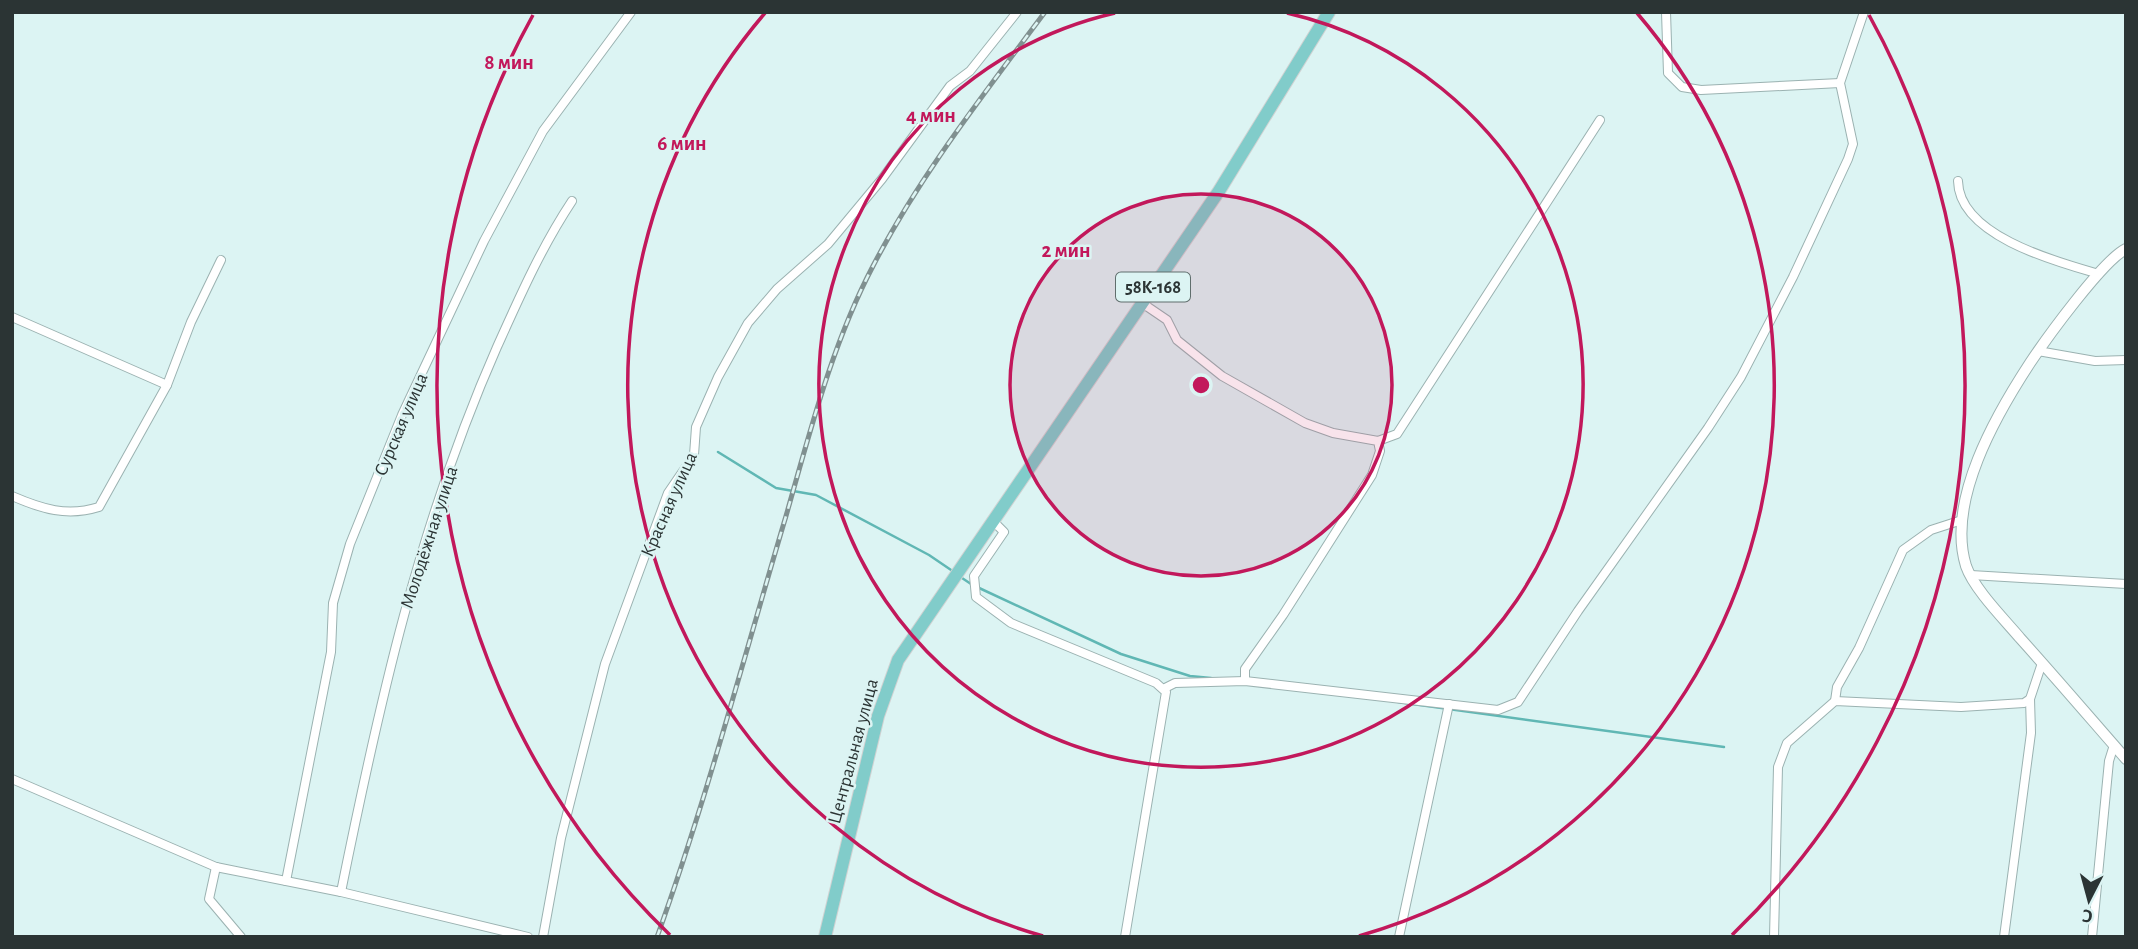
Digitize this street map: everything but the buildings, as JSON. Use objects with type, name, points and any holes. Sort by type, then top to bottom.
[{"type":"main road","name":"58К-168","points":[[992,520],[1219,191],[1329,12]]},
{"type":"main road","name":"Центральная улица","points":[[825,937],[887,684],[909,639],[992,520]]},
{"type":"street","name":"Сурская улица","points":[[286,881],[331,652],[333,603],[350,544],[402,415],[484,241],[543,131],[631,12]]},
{"type":"street","name":"Красная улица","points":[[543,937],[561,838],[605,664],[668,493],[694,455],[696,427],[718,377],[755,315],[777,289],[828,244],[882,179],[950,86],[970,71],[1017,12]]},
{"type":"street","points":[[1665,12],[1668,73],[1682,87],[1701,90],[1840,83]]},
{"type":"street","points":[[992,520],[1004,532],[974,576],[976,597],[1011,623],[1165,688],[1175,683],[1245,681],[1498,710],[1518,702],[1578,611],[1728,397],[1793,276],[1853,144],[1840,83],[1864,12]]},
{"type":"street","points":[[1142,303],[1167,320],[1177,340],[1222,376],[1305,423],[1333,433],[1378,441],[1397,434],[1600,120]]},
{"type":"street","points":[[1958,181],[1958,194],[1967,209],[2003,238],[2029,253],[2099,274]]},
{"type":"street","name":"Молодёжная улица","points":[[341,892],[394,643],[426,538],[473,402],[515,303],[549,236],[572,201]]},
{"type":"street","points":[[2126,250],[2108,262],[2038,351],[1998,412],[1964,502],[1962,520],[1966,566],[1971,575],[1995,609],[2126,759]]},
{"type":"street","points":[[12,496],[62,513],[82,512],[99,507],[167,385],[191,322],[221,260]]},
{"type":"street","points":[[12,317],[167,385]]},
{"type":"street","points":[[2038,351],[2095,361],[2126,360]]},
{"type":"street","points":[[1245,681],[1245,669],[1372,475],[1380,451],[1378,441]]},
{"type":"street","points":[[1835,701],[1836,687],[1858,648],[1903,550],[1931,530],[1962,520]]},
{"type":"street","points":[[1971,575],[2126,584]]},
{"type":"street","points":[[2004,937],[2031,733],[2030,699],[2042,663]]},
{"type":"street","points":[[1125,937],[1165,710],[1165,688]]},
{"type":"street","points":[[1774,937],[1778,767],[1787,743],[1835,701],[1961,707],[2006,706],[2030,699]]},
{"type":"street","points":[[1399,937],[1449,704]]},
{"type":"street","points":[[2092,937],[2113,745]]},
{"type":"street","points":[[12,779],[216,867],[341,892],[528,937]]},
{"type":"street","points":[[216,867],[209,898],[241,937]]},
{"type":"waterway","points":[[718,452],[776,488],[816,495],[929,555],[954,572]]},
{"type":"waterway","points":[[959,576],[971,584]]},
{"type":"waterway","points":[[977,587],[1121,654],[1190,676],[1211,678]]},
{"type":"waterway","points":[[1398,702],[1724,747]]},
{"type":"railway","points":[[657,937],[709,780],[813,421],[845,326],[873,266],[911,199],[1045,12]]}]
